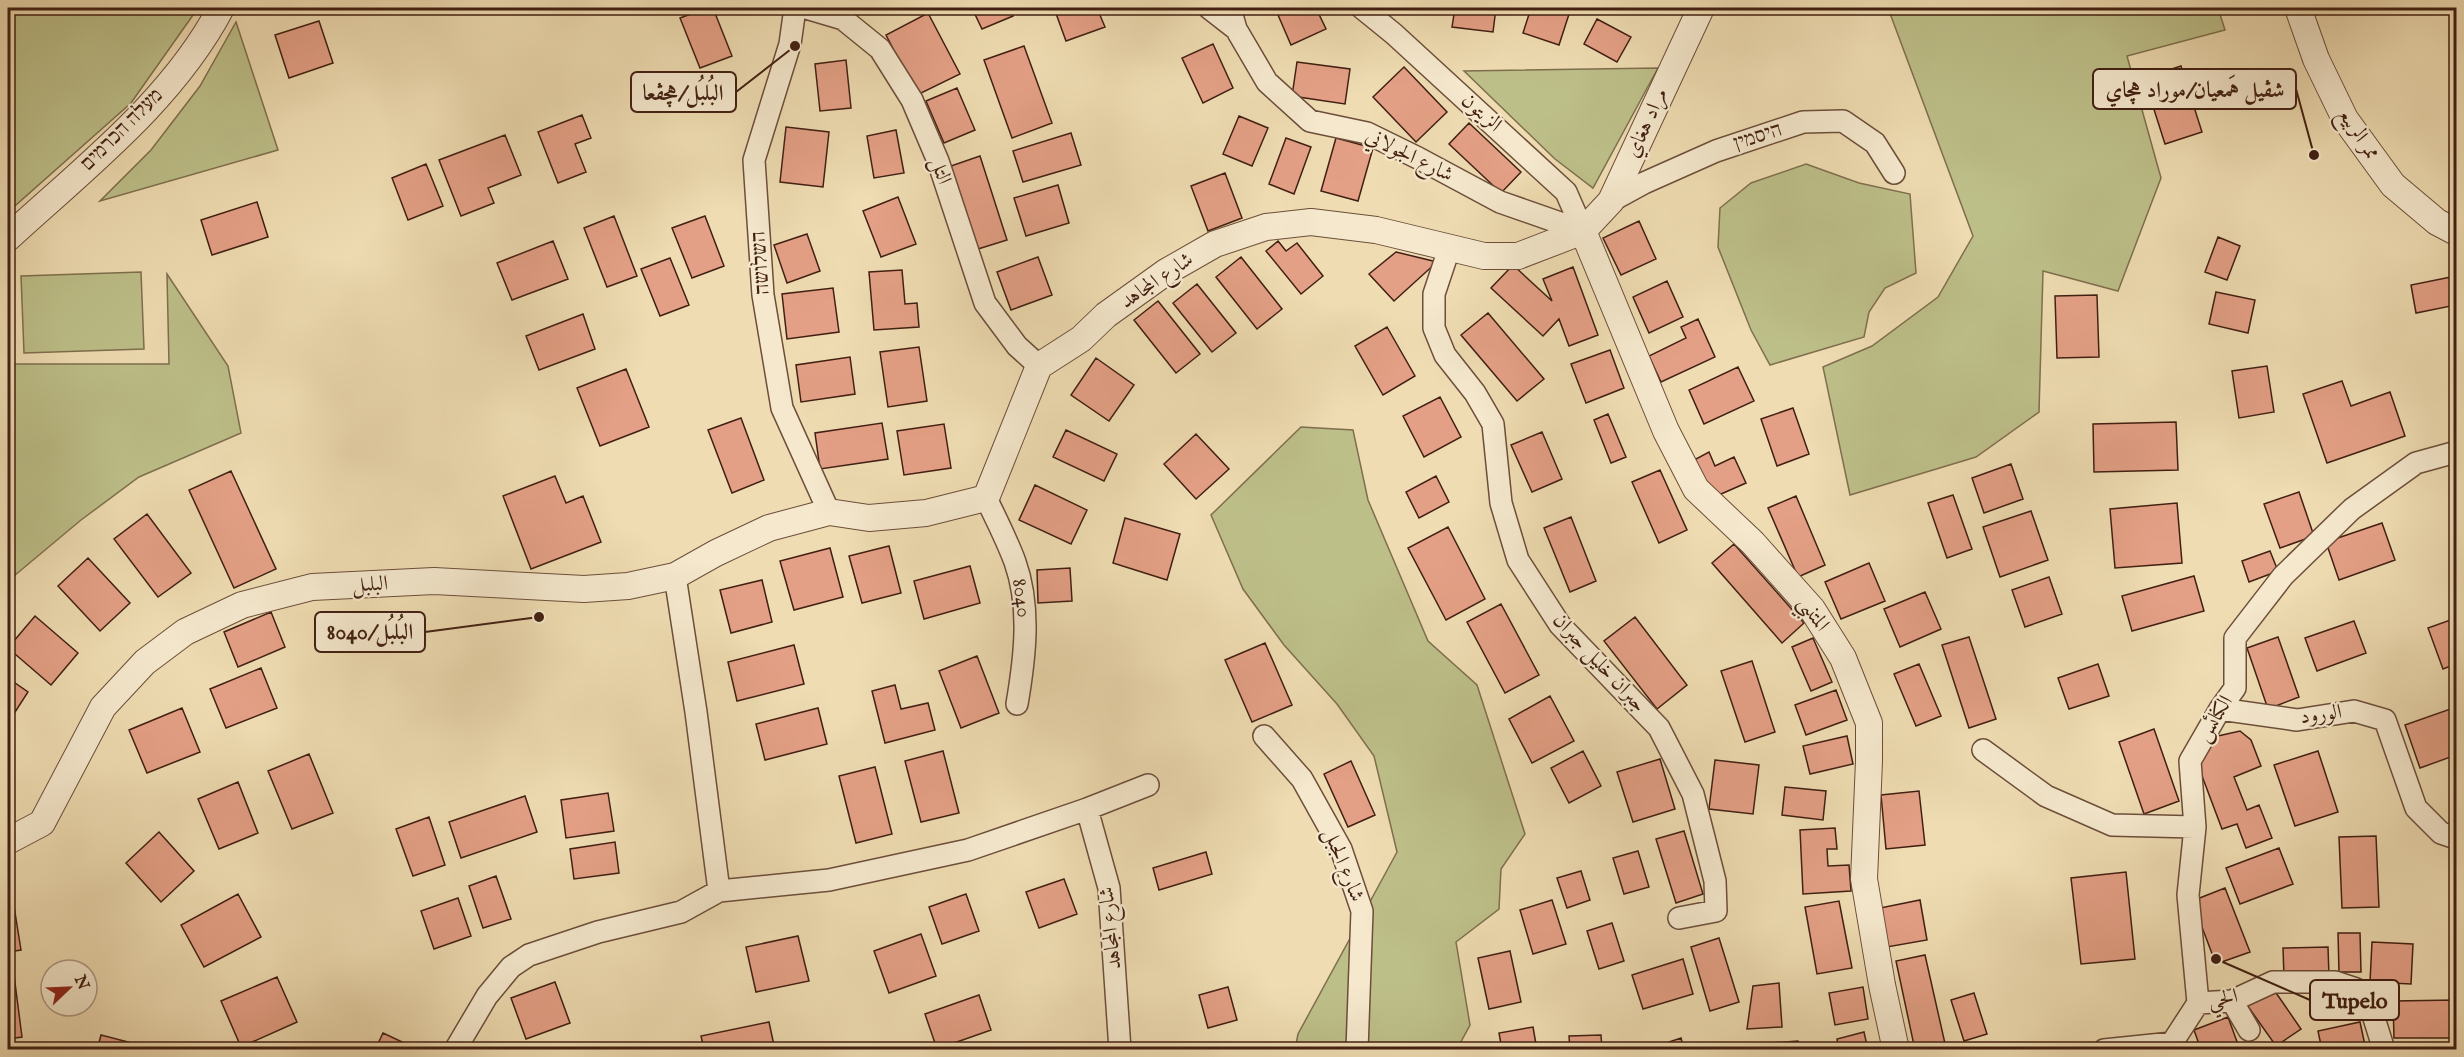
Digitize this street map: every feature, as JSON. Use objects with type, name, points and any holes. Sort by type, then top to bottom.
[{"type":"street","name":"מעלה הכרמים","points":[[8,238],[154,102],[207,35],[221,8]]},
{"type":"street","name":"השלושה","points":[[795,8],[790,45],[754,160],[763,295],[782,408],[829,512]]},
{"type":"street","name":"التل","points":[[806,8],[843,19],[880,49],[912,100],[938,161],[985,303],[1017,346],[1039,366]]},
{"type":"street","points":[[1209,8],[1236,29]]},
{"type":"street","points":[[1230,8],[1236,29]]},
{"type":"street","name":"الزيتون","points":[[1362,8],[1402,41],[1566,192],[1583,231]]},
{"type":"street","name":"مراد هغاي","points":[[1583,231],[1611,201],[1701,8]]},
{"type":"street","name":"ممر الربيع","points":[[2298,8],[2316,59],[2345,119],[2394,185],[2437,222],[2457,232]]},
{"type":"street","name":"شارع الجولاني","points":[[1236,29],[1267,82],[1310,121],[1367,133],[1500,202],[1583,231]]},
{"type":"street","name":"היסמין","points":[[1611,201],[1644,183],[1716,151],[1803,122],[1843,122],[1875,143],[1894,173]]},
{"type":"street","name":"شارع المجاهد","points":[[1039,366],[1081,339],[1106,315],[1166,272],[1215,244],[1266,227],[1311,222],[1376,230],[1484,256],[1518,256],[1583,231]]},
{"type":"street","name":"المتنبي","points":[[1583,231],[1666,431],[1696,489],[1753,543],[1812,609],[1843,658],[1869,723],[1864,879],[1882,985],[1896,1050]]},
{"type":"street","name":"جبران خليل جبران","points":[[1449,249],[1434,294],[1434,328],[1445,355],[1475,393],[1493,424],[1501,503],[1518,560],[1560,625],[1659,728],[1693,794],[1715,881],[1716,911],[1678,918]]},
{"type":"street","points":[[829,512],[869,518],[926,513],[986,498],[1039,366]]},
{"type":"street","name":"الكنائس","points":[[2198,1003],[2188,895],[2195,826],[2190,761],[2235,688],[2235,638],[2283,576],[2352,509],[2416,463],[2457,452]]},
{"type":"street","name":"8040","points":[[986,498],[1015,563],[1024,599],[1025,656],[1017,704]]},
{"type":"street","name":"البلبل","points":[[8,841],[42,823],[103,706],[145,662],[185,632],[242,606],[312,587],[434,581],[584,589],[628,586],[675,576],[716,553],[769,528],[829,512]]},
{"type":"street","points":[[675,576],[696,712],[719,891]]},
{"type":"street","name":"الورود","points":[[2220,709],[2297,720],[2354,711],[2385,720],[2416,808],[2441,833],[2457,838]]},
{"type":"street","name":"شارع الجبل","points":[[1264,736],[1302,779],[1341,849],[1362,911],[1357,1050]]},
{"type":"street","points":[[1983,750],[2046,796],[2112,825],[2195,826]]},
{"type":"street","points":[[455,1050],[488,996],[511,967],[529,955],[597,932],[681,912],[719,891],[829,880],[968,850],[1087,809],[1148,785]]},
{"type":"street","name":"شارع المجاهد","points":[[1087,809],[1109,888],[1120,1050]]},
{"type":"street","name":"الحي","points":[[2198,1003],[2232,1001],[2273,982],[2335,982],[2356,989],[2369,1002],[2384,1050]]},
{"type":"street","points":[[2232,1001],[2249,1030]]},
{"type":"street","points":[[2104,1050],[2173,1046],[2198,1003]]},
{"type":"green space","points":[[28,8],[198,8],[131,103],[8,212],[8,17]]},
{"type":"green space","points":[[1888,8],[2218,8],[2225,30],[2127,56],[2161,178],[2118,291],[2043,271],[2039,412],[1976,457],[1850,495],[1823,367],[1872,346],[1938,297],[1973,236]]},
{"type":"green space","points":[[236,22],[278,150],[100,201],[151,150],[200,86]]},
{"type":"green space","points":[[1658,68],[1593,188],[1555,159],[1464,71]]},
{"type":"green space","points":[[1806,164],[1859,183],[1910,194],[1916,273],[1885,288],[1869,312],[1864,337],[1770,365],[1751,330],[1718,247],[1720,208],[1751,183]]},
{"type":"green space","points":[[141,272],[144,349],[24,353],[21,276]]},
{"type":"green space","points":[[167,274],[228,366],[241,433],[139,477],[81,520],[8,581],[8,364],[169,364]]},
{"type":"green space","points":[[1301,427],[1353,430],[1368,500],[1428,641],[1477,685],[1525,834],[1501,869],[1499,909],[1456,942],[1470,1025],[1457,1049],[1295,1049],[1298,1034],[1397,852],[1374,756],[1337,704],[1284,645],[1243,589],[1211,515]]},
{"type":"building","points":[[610,8],[629,8],[611,11]]},
{"type":"building","points":[[713,8],[732,56],[700,68],[680,18]]},
{"type":"building","points":[[972,8],[1009,8],[1013,16],[982,29]]},
{"type":"building","points":[[1054,8],[1097,8],[1105,27],[1066,41]]},
{"type":"building","points":[[1275,8],[1316,8],[1326,29],[1291,45]]},
{"type":"building","points":[[1455,8],[1496,8],[1493,32],[1452,27]]},
{"type":"building","points":[[1531,8],[1571,8],[1559,45],[1523,33]]},
{"type":"building","points":[[928,13],[960,74],[917,95],[886,35]]},
{"type":"building","points":[[1597,19],[1631,37],[1617,62],[1584,44]]},
{"type":"building","points":[[319,21],[333,63],[289,78],[275,35]]},
{"type":"building","points":[[1213,44],[1233,88],[1203,103],[1182,58]]},
{"type":"building","points":[[1024,46],[1052,123],[1012,138],[984,60]]},
{"type":"building","points":[[846,60],[851,108],[820,111],[815,64]]},
{"type":"building","points":[[1297,62],[1350,69],[1345,104],[1292,96]]},
{"type":"building","points":[[2181,66],[2202,132],[2165,144],[2144,78]]},
{"type":"building","points":[[1404,67],[1447,112],[1416,142],[1373,97]]},
{"type":"building","points":[[957,88],[975,130],[944,143],[926,101]]},
{"type":"building","points":[[582,115],[591,138],[575,144],[586,172],[558,183],[538,132]]},
{"type":"building","points":[[1239,116],[1268,128],[1252,166],[1223,154]]},
{"type":"building","points":[[1469,123],[1521,172],[1501,193],[1449,144]]},
{"type":"building","points":[[786,127],[829,132],[823,187],[780,182]]},
{"type":"building","points":[[896,130],[904,173],[874,178],[867,136]]},
{"type":"building","points":[[1071,133],[1081,165],[1023,182],[1013,151]]},
{"type":"building","points":[[505,135],[521,175],[488,188],[494,203],[461,216],[439,160]]},
{"type":"building","points":[[1286,138],[1311,147],[1294,194],[1269,184]]},
{"type":"building","points":[[1336,138],[1373,148],[1358,201],[1321,191]]},
{"type":"building","points":[[980,156],[1007,240],[978,249],[951,166]]},
{"type":"building","points":[[426,164],[443,206],[408,220],[392,178]]},
{"type":"building","points":[[1225,173],[1242,218],[1208,231],[1191,186]]},
{"type":"building","points":[[1058,185],[1069,223],[1026,236],[1014,198]]},
{"type":"building","points":[[898,197],[916,244],[881,257],[863,211]]},
{"type":"building","points":[[257,202],[268,237],[212,255],[201,220]]},
{"type":"building","points":[[614,216],[637,276],[607,287],[584,228]]},
{"type":"building","points":[[705,216],[724,266],[692,278],[672,228]]},
{"type":"building","points":[[1639,221],[1656,259],[1621,275],[1603,238]]},
{"type":"building","points":[[807,234],[820,271],[787,283],[774,245]]},
{"type":"building","points":[[2218,237],[2240,246],[2227,280],[2205,272]]},
{"type":"building","points":[[553,241],[568,279],[512,300],[497,263]]},
{"type":"building","points":[[1278,241],[1286,251],[1297,243],[1323,276],[1301,294],[1266,251]]},
{"type":"building","points":[[1396,252],[1437,262],[1394,301],[1369,274]]},
{"type":"building","points":[[1038,257],[1052,295],[1011,310],[997,272]]},
{"type":"building","points":[[1241,257],[1282,309],[1257,329],[1216,277]]},
{"type":"building","points":[[670,258],[689,305],[660,316],[641,269]]},
{"type":"building","points":[[1513,265],[1552,301],[1543,279],[1573,267],[1598,335],[1569,346],[1559,319],[1543,336],[1491,288]]},
{"type":"building","points":[[902,270],[905,304],[917,303],[919,327],[874,330],[869,272]]},
{"type":"building","points":[[2456,276],[2456,305],[2416,313],[2411,285]]},
{"type":"building","points":[[1667,281],[1683,317],[1649,333],[1633,297]]},
{"type":"building","points":[[1197,284],[1236,333],[1212,352],[1173,303]]},
{"type":"building","points":[[833,288],[839,332],[787,339],[782,294]]},
{"type":"building","points":[[2216,292],[2255,300],[2248,333],[2209,324]]},
{"type":"building","points":[[2097,295],[2099,357],[2057,358],[2055,296]]},
{"type":"building","points":[[1158,301],[1200,354],[1176,373],[1134,320]]},
{"type":"building","points":[[1488,313],[1544,379],[1517,401],[1461,335]]},
{"type":"building","points":[[583,314],[595,349],[539,370],[526,336]]},
{"type":"building","points":[[1698,319],[1715,357],[1661,382],[1649,356],[1686,338],[1681,327]]},
{"type":"building","points":[[1387,327],[1415,376],[1383,395],[1355,346]]},
{"type":"building","points":[[919,347],[927,401],[888,407],[880,352]]},
{"type":"building","points":[[1610,350],[1624,388],[1586,403],[1571,364]]},
{"type":"building","points":[[850,357],[855,394],[801,402],[796,365]]},
{"type":"building","points":[[1096,358],[1134,385],[1109,421],[1071,395]]},
{"type":"building","points":[[2267,366],[2274,412],[2239,418],[2232,371]]},
{"type":"building","points":[[1738,367],[1754,401],[1704,424],[1689,390]]},
{"type":"building","points":[[626,369],[649,427],[600,446],[577,388]]},
{"type":"building","points":[[2342,381],[2351,406],[2390,392],[2405,436],[2327,463],[2303,394]]},
{"type":"building","points":[[1440,397],[1461,437],[1424,457],[1403,416]]},
{"type":"building","points":[[1793,408],[1809,454],[1777,466],[1761,419]]},
{"type":"building","points":[[1608,414],[1626,457],[1611,463],[1594,420]]},
{"type":"building","points":[[741,418],[764,480],[732,493],[708,430]]},
{"type":"building","points":[[2176,422],[2178,470],[2094,472],[2093,424]]},
{"type":"building","points":[[882,423],[888,459],[820,469],[815,433]]},
{"type":"building","points":[[944,424],[951,468],[904,475],[897,431]]},
{"type":"building","points":[[1066,430],[1117,454],[1104,481],[1053,457]]},
{"type":"building","points":[[1542,432],[1562,479],[1532,492],[1511,445]]},
{"type":"building","points":[[1196,434],[1229,469],[1196,499],[1164,464]]},
{"type":"building","points":[[1709,452],[1715,466],[1734,457],[1746,483],[1712,498],[1694,460]]},
{"type":"building","points":[[2011,464],[2023,499],[1984,513],[1972,478]]},
{"type":"building","points":[[1660,470],[1687,530],[1659,543],[1632,482]]},
{"type":"building","points":[[231,471],[276,569],[234,588],[189,490]]},
{"type":"building","points":[[555,476],[566,503],[583,496],[601,542],[531,569],[503,496]]},
{"type":"building","points":[[1436,476],[1449,502],[1419,518],[1406,492]]},
{"type":"building","points":[[1035,485],[1087,510],[1071,544],[1019,520]]},
{"type":"building","points":[[2299,492],[2314,536],[2280,548],[2264,504]]},
{"type":"building","points":[[1953,495],[1972,549],[1947,558],[1928,503]]},
{"type":"building","points":[[1796,496],[1825,565],[1798,577],[1768,508]]},
{"type":"building","points":[[2177,503],[2182,563],[2115,568],[2110,509]]},
{"type":"building","points":[[2031,511],[2048,560],[2000,577],[1983,527]]},
{"type":"building","points":[[147,514],[191,573],[158,597],[114,539]]},
{"type":"building","points":[[1571,517],[1596,581],[1570,592],[1544,528]]},
{"type":"building","points":[[1125,518],[1180,534],[1167,580],[1113,563]]},
{"type":"building","points":[[2382,523],[2395,560],[2339,580],[2326,542]]},
{"type":"building","points":[[1448,527],[1485,599],[1446,620],[1408,548]]},
{"type":"building","points":[[1734,544],[1804,623],[1782,643],[1712,563]]},
{"type":"building","points":[[889,546],[901,593],[862,603],[849,556]]},
{"type":"building","points":[[830,548],[843,597],[794,610],[780,561]]},
{"type":"building","points":[[2270,551],[2278,571],[2249,582],[2242,561]]},
{"type":"building","points":[[88,558],[130,603],[100,631],[58,586]]},
{"type":"building","points":[[1869,563],[1885,601],[1841,619],[1825,582]]},
{"type":"building","points":[[970,566],[980,603],[924,619],[914,581]]},
{"type":"building","points":[[1070,568],[1072,601],[1038,603],[1037,570]]},
{"type":"building","points":[[2194,576],[2204,611],[2132,631],[2122,596]]},
{"type":"building","points":[[2049,577],[2062,614],[2025,627],[2012,590]]},
{"type":"building","points":[[762,580],[772,622],[731,633],[720,590]]},
{"type":"building","points":[[1925,592],[1941,629],[1900,647],[1884,609]]},
{"type":"building","points":[[1501,604],[1539,675],[1505,693],[1467,622]]},
{"type":"building","points":[[271,612],[285,647],[238,667],[224,632]]},
{"type":"building","points":[[35,616],[78,653],[51,685],[8,648]]},
{"type":"building","points":[[1635,617],[1687,685],[1657,709],[1604,641]]},
{"type":"building","points":[[2456,618],[2456,664],[2443,669],[2428,628]]},
{"type":"building","points":[[2354,621],[2366,653],[2317,671],[2305,638]]},
{"type":"building","points":[[1969,637],[1996,719],[1969,728],[1942,645]]},
{"type":"building","points":[[2278,637],[2299,697],[2268,709],[2247,648]]},
{"type":"building","points":[[1813,638],[1832,682],[1811,691],[1792,647]]},
{"type":"building","points":[[1265,643],[1292,705],[1252,722],[1225,660]]},
{"type":"building","points":[[794,645],[804,684],[737,701],[728,662]]},
{"type":"building","points":[[977,656],[999,713],[961,728],[939,671]]},
{"type":"building","points":[[1752,661],[1775,732],[1745,742],[1721,671]]},
{"type":"building","points":[[1919,664],[1941,716],[1916,726],[1894,674]]},
{"type":"building","points":[[2098,664],[2109,696],[2069,709],[2058,678]]},
{"type":"building","points":[[261,668],[277,708],[226,728],[210,689]]},
{"type":"building","points":[[8,678],[28,692],[8,723]]},
{"type":"building","points":[[895,685],[901,709],[928,703],[935,730],[885,743],[872,691]]},
{"type":"building","points":[[1836,690],[1847,720],[1806,735],[1795,705]]},
{"type":"building","points":[[1550,696],[1574,741],[1532,763],[1509,719]]},
{"type":"building","points":[[2456,707],[2456,755],[2420,768],[2405,725]]},
{"type":"building","points":[[182,708],[200,752],[147,773],[129,730]]},
{"type":"building","points":[[818,708],[827,744],[765,760],[756,724]]},
{"type":"building","points":[[2154,729],[2179,801],[2144,814],[2119,742]]},
{"type":"building","points":[[2240,731],[2251,740],[2261,766],[2234,777],[2247,810],[2259,805],[2272,838],[2246,848],[2237,824],[2222,829],[2196,760],[2209,738]]},
{"type":"building","points":[[1847,736],[1853,764],[1810,774],[1803,746]]},
{"type":"building","points":[[943,751],[959,813],[921,822],[905,761]]},
{"type":"building","points":[[1583,751],[1601,786],[1569,803],[1551,768]]},
{"type":"building","points":[[2318,751],[2338,812],[2295,826],[2274,765]]},
{"type":"building","points":[[309,754],[333,813],[292,829],[268,771]]},
{"type":"building","points":[[1660,759],[1675,809],[1633,822],[1617,772]]},
{"type":"building","points":[[1715,760],[1759,765],[1753,814],[1709,809]]},
{"type":"building","points":[[1351,761],[1375,815],[1348,827],[1324,774]]},
{"type":"building","points":[[875,767],[892,834],[856,843],[839,776]]},
{"type":"building","points":[[238,782],[258,833],[219,849],[198,799]]},
{"type":"building","points":[[1785,787],[1826,791],[1823,820],[1782,815]]},
{"type":"building","points":[[1919,791],[1925,845],[1886,849],[1881,795]]},
{"type":"building","points":[[608,793],[614,831],[566,838],[561,800]]},
{"type":"building","points":[[525,796],[537,832],[461,858],[449,822]]},
{"type":"building","points":[[429,817],[445,865],[413,876],[396,829]]},
{"type":"building","points":[[1835,828],[1837,849],[1827,849],[1828,866],[1849,865],[1851,891],[1803,894],[1800,830]]},
{"type":"building","points":[[1684,831],[1703,894],[1676,903],[1656,839]]},
{"type":"building","points":[[159,832],[194,871],[161,902],[126,863]]},
{"type":"building","points":[[2376,836],[2379,907],[2342,908],[2339,837]]},
{"type":"building","points":[[615,842],[619,873],[574,879],[570,849]]},
{"type":"building","points":[[2279,848],[2293,884],[2240,904],[2226,868]]},
{"type":"building","points":[[1638,851],[1649,887],[1624,894],[1613,858]]},
{"type":"building","points":[[1206,852],[1212,874],[1159,890],[1153,868]]},
{"type":"building","points":[[1581,871],[1590,900],[1567,908],[1557,878]]},
{"type":"building","points":[[2126,872],[2135,959],[2081,964],[2071,878]]},
{"type":"building","points":[[496,876],[511,919],[483,928],[469,886]]},
{"type":"building","points":[[1064,879],[1077,914],[1039,928],[1026,892]]},
{"type":"building","points":[[2225,888],[2250,952],[2216,964],[2192,901]]},
{"type":"building","points":[[238,894],[261,937],[204,967],[181,925]]},
{"type":"building","points":[[966,894],[979,931],[942,944],[929,907]]},
{"type":"building","points":[[458,898],[471,936],[434,949],[421,911]]},
{"type":"building","points":[[13,900],[21,950],[8,952],[8,901]]},
{"type":"building","points":[[1552,900],[1566,944],[1533,954],[1520,910]]},
{"type":"building","points":[[1920,900],[1927,940],[1887,947],[1880,908]]},
{"type":"building","points":[[1839,901],[1852,968],[1817,974],[1805,907]]},
{"type":"building","points":[[1612,923],[1624,961],[1599,969],[1587,931]]},
{"type":"building","points":[[2338,933],[2360,933],[2361,972],[2339,972]]},
{"type":"building","points":[[921,934],[936,976],[889,993],[874,951]]},
{"type":"building","points":[[798,936],[809,981],[756,992],[746,947]]},
{"type":"building","points":[[1719,938],[1739,1002],[1710,1011],[1691,947]]},
{"type":"building","points":[[2372,942],[2413,944],[2411,984],[2370,982]]},
{"type":"building","points":[[2328,947],[2329,976],[2284,977],[2283,948]]},
{"type":"building","points":[[1510,951],[1521,1002],[1489,1009],[1478,958]]},
{"type":"building","points":[[1925,955],[1946,1048],[1938,1050],[1915,1050],[1896,961]]},
{"type":"building","points":[[1683,959],[1693,994],[1643,1009],[1632,975]]},
{"type":"building","points":[[14,975],[22,1037],[8,1039],[8,976]]},
{"type":"building","points":[[277,977],[297,1022],[241,1047],[221,1001]]},
{"type":"building","points":[[555,982],[570,1023],[526,1039],[511,998]]},
{"type":"building","points":[[1779,983],[1782,1027],[1747,1029],[1753,986]]},
{"type":"building","points":[[1228,987],[1237,1020],[1208,1028],[1199,995]]},
{"type":"building","points":[[1863,987],[1868,1019],[1835,1025],[1829,993]]},
{"type":"building","points":[[2272,987],[2301,1029],[2276,1046],[2247,1005]]},
{"type":"building","points":[[1974,993],[1987,1034],[1964,1041],[1951,1000]]},
{"type":"building","points":[[979,995],[991,1030],[937,1049],[925,1014]]},
{"type":"building","points":[[2456,1000],[2456,1038],[2394,1038],[2393,1001]]},
{"type":"building","points":[[2228,1017],[2240,1050],[2201,1050],[2194,1030]]},
{"type":"building","points":[[769,1022],[775,1050],[704,1050],[701,1036]]},
{"type":"building","points":[[2360,1022],[2366,1050],[2322,1050],[2318,1031]]},
{"type":"building","points":[[1533,1027],[1537,1050],[1502,1050],[1499,1033]]},
{"type":"building","points":[[1864,1032],[1868,1050],[1839,1050],[1837,1039]]},
{"type":"building","points":[[383,1033],[417,1049],[417,1050],[375,1050]]},
{"type":"building","points":[[101,1035],[132,1043],[130,1050],[97,1050]]},
{"type":"building","points":[[1601,1035],[1602,1050],[1570,1050],[1569,1036]]},
{"type":"building","points":[[1681,1038],[1684,1050],[1651,1050],[1651,1048]]},
{"type":"building","points":[[1798,1041],[1799,1050],[1729,1050],[1729,1046]]},
{"type":"building","points":[[637,1044],[639,1050],[618,1050]]},
{"type":"place","name":"البُلبُل/هچڤعا","points":[[795,46]]},
{"type":"place","name":"شڤيل هَمعيان/موراد هچاي","points":[[2314,155]]},
{"type":"place","name":"البُلبُل/8040","points":[[539,617]]},
{"type":"place","name":"Tupelo","points":[[2216,959]]}]
